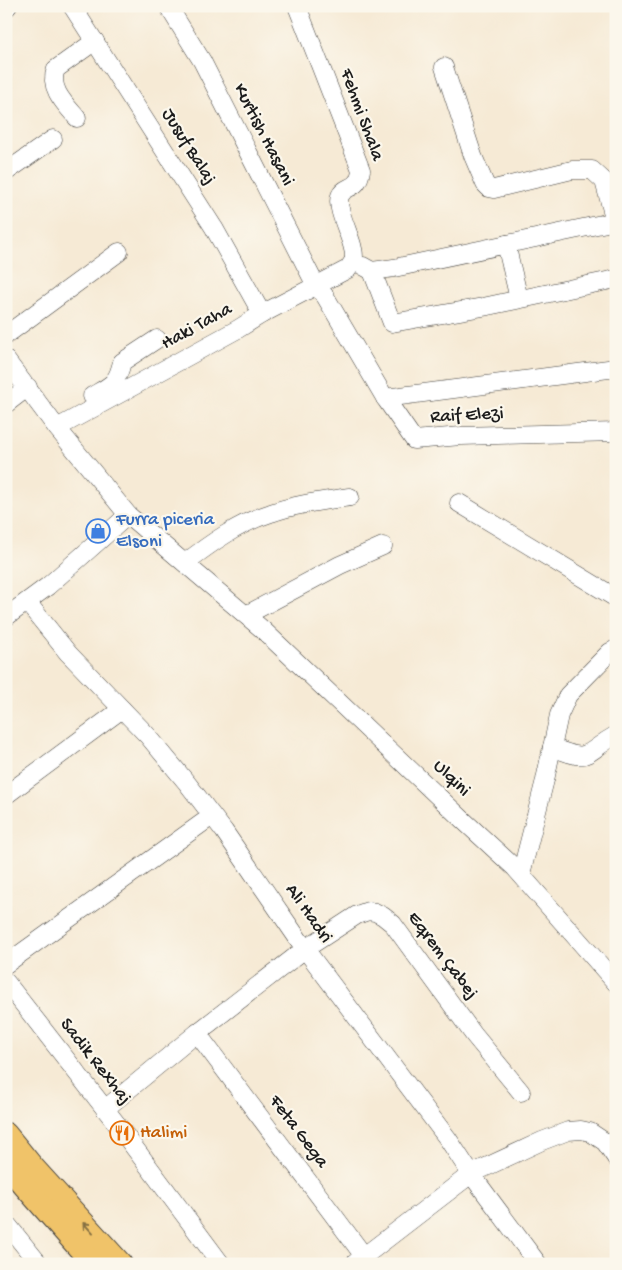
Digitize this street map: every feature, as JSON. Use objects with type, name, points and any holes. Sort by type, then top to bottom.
[{"type":"main road","points":[[6,1134],[32,1166],[121,1264]]},
{"type":"main road","points":[[6,1165],[93,1264]]},
{"type":"street","name":"Jusuf Balaj","points":[[72,6],[214,228],[262,314]]},
{"type":"street","name":"Kurtish Hasani","points":[[168,6],[202,61],[316,286]]},
{"type":"street","name":"Fehmi Shala","points":[[297,6],[361,170],[360,179],[354,187],[340,196],[339,204],[353,248],[354,260]]},
{"type":"street","points":[[77,118],[57,92],[53,76],[56,69],[95,41]]},
{"type":"street","points":[[372,271],[616,221],[610,180],[592,170],[572,170],[494,189],[489,188],[485,184],[473,156],[444,67]]},
{"type":"street","points":[[6,172],[53,140]]},
{"type":"street","points":[[506,244],[519,299]]},
{"type":"street","points":[[6,335],[119,252]]},
{"type":"street","points":[[354,260],[372,271],[392,323],[616,279]]},
{"type":"street","name":"Haki Taha","points":[[57,428],[238,330],[262,314],[348,269],[354,260]]},
{"type":"street","name":"Raif Elezi","points":[[316,286],[326,296],[385,398],[414,440],[461,436],[616,432]]},
{"type":"street","points":[[90,410],[90,397],[112,384],[119,375],[122,362],[157,339]]},
{"type":"street","name":"Ulqini","points":[[6,360],[57,428],[128,515],[246,615],[521,874],[616,983]]},
{"type":"street","points":[[385,398],[616,368]]},
{"type":"street","points":[[6,404],[28,388]]},
{"type":"street","points":[[184,563],[212,542],[247,522],[272,512],[350,497]]},
{"type":"street","points":[[459,503],[616,598]]},
{"type":"street","points":[[6,617],[48,586],[128,515]]},
{"type":"street","points":[[246,615],[340,565],[383,546]]},
{"type":"street","name":"Ali Hadri","points":[[27,602],[68,653],[154,743],[212,816],[305,949],[448,1139],[471,1174],[538,1264]]},
{"type":"street","points":[[521,874],[560,715],[568,695],[604,658],[616,649]]},
{"type":"street","points":[[6,795],[122,709]]},
{"type":"street","points":[[552,747],[577,756],[588,755],[616,735]]},
{"type":"street","points":[[6,964],[212,816]]},
{"type":"street","name":"Eqrem Çabej","points":[[105,1109],[197,1033],[305,949],[357,915],[368,911],[383,916],[393,924],[474,1035],[521,1092]]},
{"type":"street","name":"Sadik Rexhaj","points":[[6,982],[105,1109],[221,1264]]},
{"type":"street","name":"Feta Gega","points":[[197,1033],[359,1260]]},
{"type":"street","points":[[359,1260],[471,1174],[568,1131],[581,1130],[590,1132],[605,1142],[616,1158]]},
{"type":"street","points":[[6,1223],[39,1264]]},
{"type":"place","name":"Furra piceria Elsoni","points":[[98,531]]},
{"type":"place","name":"Halimi","points":[[122,1133]]}]
